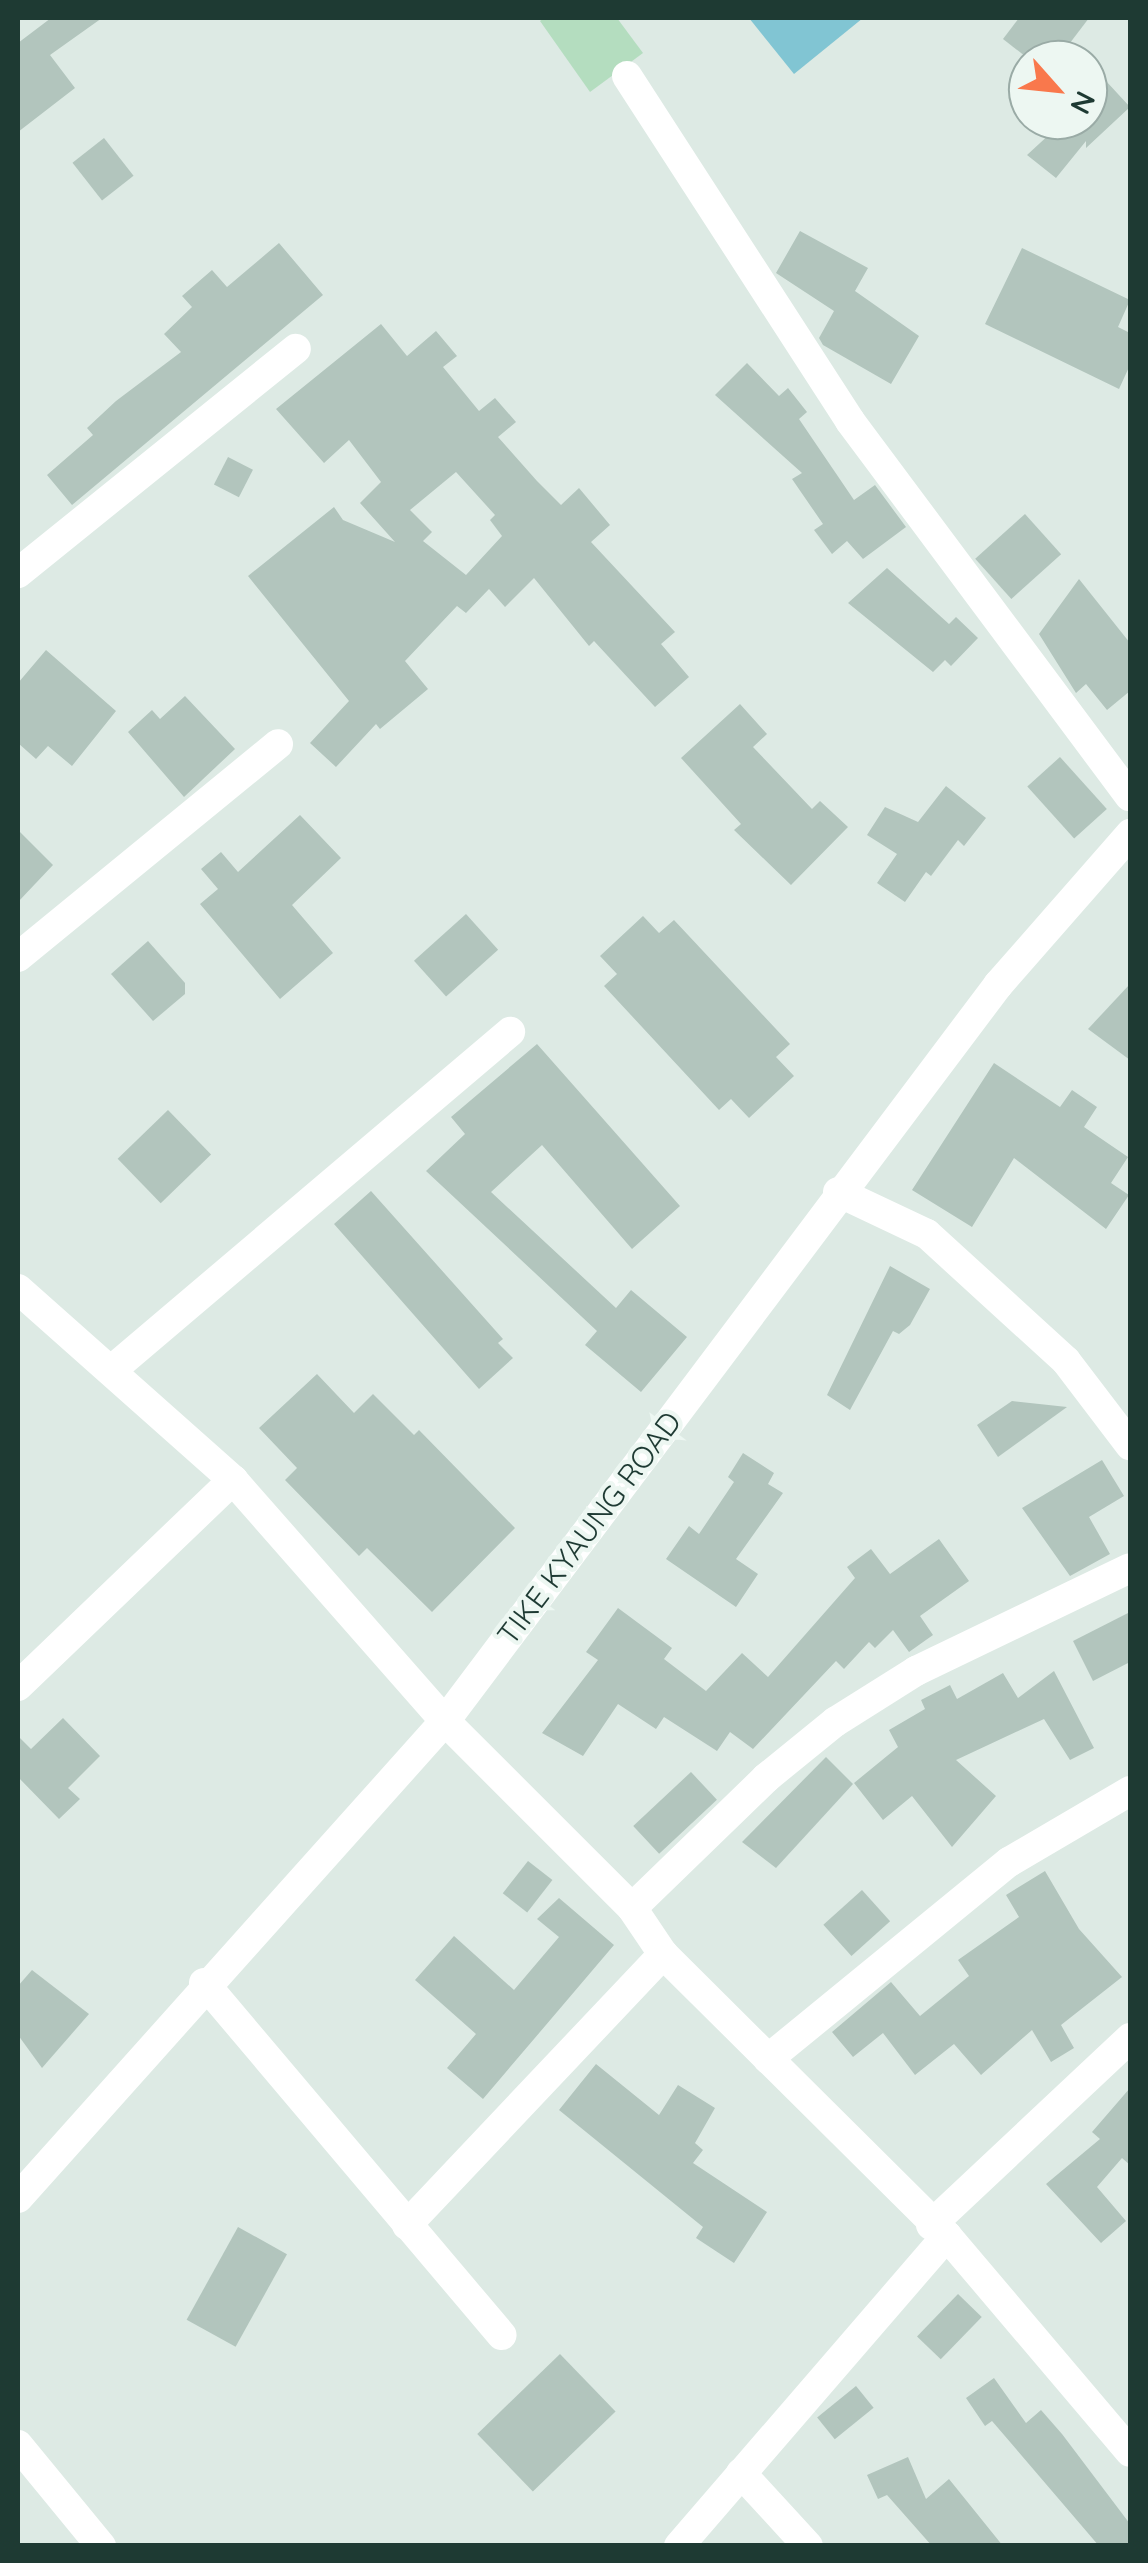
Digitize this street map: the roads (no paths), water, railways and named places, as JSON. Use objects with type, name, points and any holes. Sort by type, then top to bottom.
[{"type":"street","points":[[627,76],[850,421],[1130,796]]},
{"type":"street","points":[[18,573],[296,349]]},
{"type":"street","points":[[18,957],[278,744]]},
{"type":"street","name":"TIKE KYAUNG ROAD","points":[[18,2198],[204,1983],[445,1721],[838,1192],[998,985],[1130,834]]},
{"type":"street","points":[[113,1369],[510,1032]]},
{"type":"street","points":[[838,1192],[927,1234],[1066,1361],[1130,1446]]},
{"type":"street","points":[[18,1289],[234,1480],[445,1721],[632,1908],[664,1954],[939,2230],[1130,2452]]},
{"type":"street","points":[[18,1686],[234,1480]]},
{"type":"street","points":[[632,1908],[766,1778],[835,1722],[916,1670],[1130,1568]]},
{"type":"street","points":[[768,2060],[1010,1862],[1130,1791]]},
{"type":"street","points":[[407,2225],[664,1954]]},
{"type":"street","points":[[204,1983],[501,2335]]},
{"type":"street","points":[[679,2546],[939,2230],[1130,2038]]},
{"type":"street","points":[[18,2445],[100,2546]]},
{"type":"street","points":[[742,2473],[808,2546]]},
{"type":"water","points":[[749,18],[863,18],[794,74]]}]
